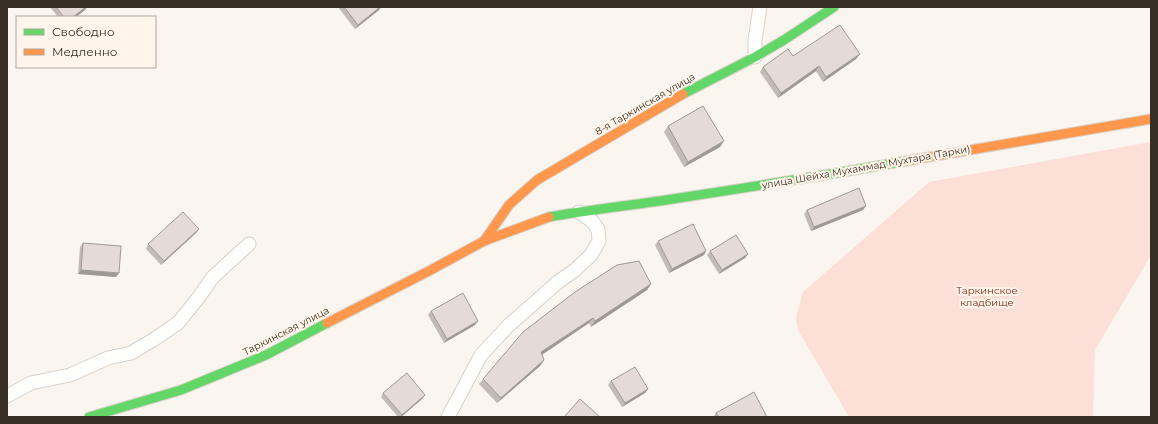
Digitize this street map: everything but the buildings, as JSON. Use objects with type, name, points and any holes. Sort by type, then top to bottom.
[{"type":"street","points":[[755,57],[755,40],[760,7]]},
{"type":"street","name":"8-я Таркинская улица","points":[[484,241],[509,205],[537,180],[676,97],[755,57],[834,7]]},
{"type":"street","name":"улица Шейха Мухаммад Мухтара (Тарки)","points":[[484,241],[546,218],[802,179],[1151,119]]},
{"type":"street","points":[[448,417],[481,355],[509,325],[591,255],[599,241],[598,229],[592,221],[579,212]]},
{"type":"street","name":"Таркинская улица","points":[[89,417],[181,390],[266,355],[484,241]]},
{"type":"street","points":[[7,396],[31,383],[70,375],[108,358],[131,353],[153,340],[178,323],[213,277],[249,244]]},
{"type":"green space","name":"Таркинское кладбище","points":[[1151,142],[1151,255],[1095,350],[1093,417],[849,417],[798,330],[796,317],[803,292],[929,182]]},
{"type":"traffic: fast","points":[[683,94],[755,57],[834,7]]},
{"type":"traffic: fast","points":[[549,217],[726,191],[906,161]]},
{"type":"traffic: fast","points":[[89,417],[181,390],[266,355],[327,323]]},
{"type":"traffic: slow","points":[[484,241],[509,205],[537,180],[683,94]]},
{"type":"traffic: slow","points":[[906,161],[1151,119]]},
{"type":"traffic: slow","points":[[327,323],[484,241],[549,217]]}]
